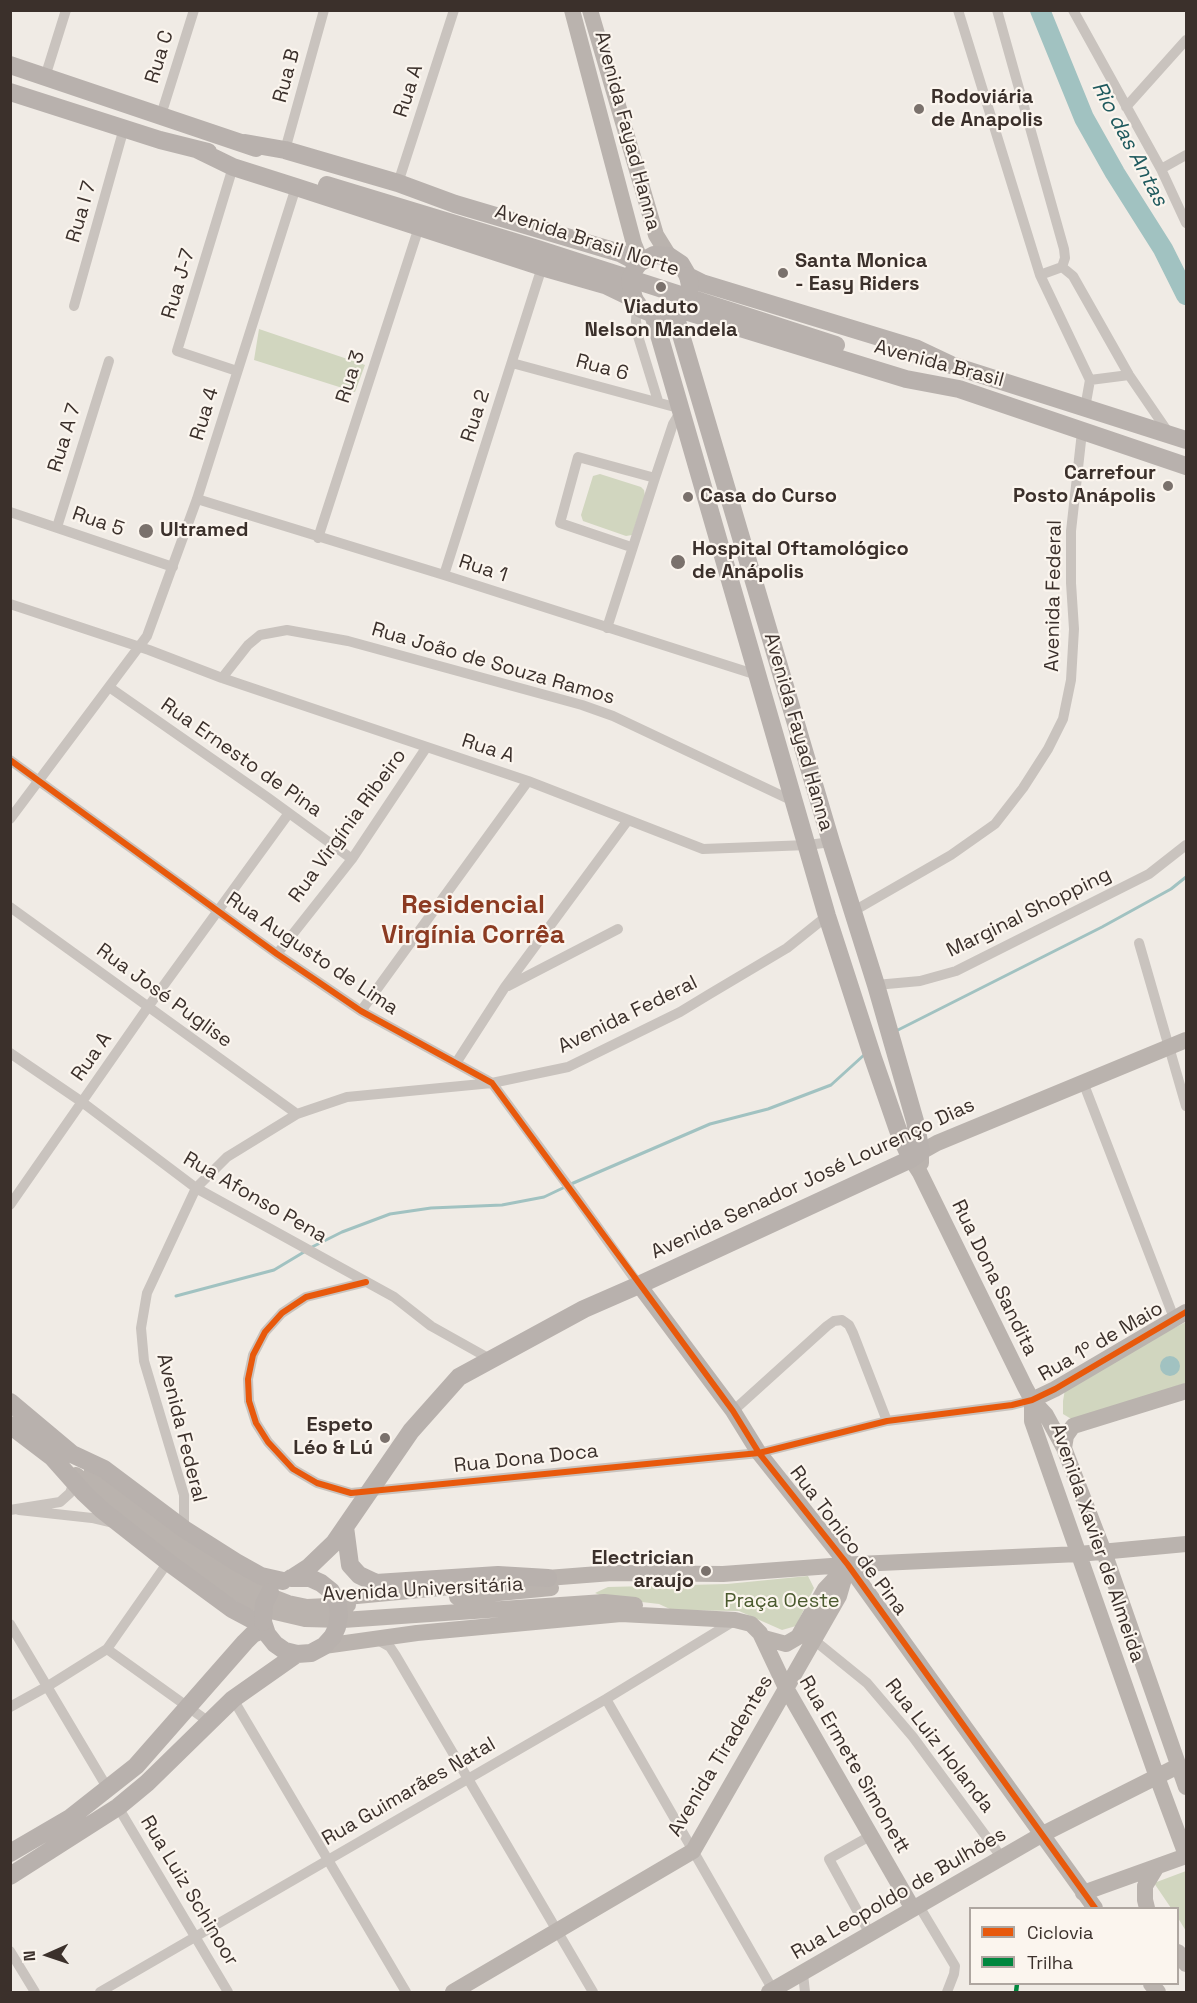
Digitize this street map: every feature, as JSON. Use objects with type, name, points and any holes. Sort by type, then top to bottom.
[{"type":"main road","name":"Avenida Fayad Hanna","points":[[572,10],[640,262]]},
{"type":"main road","name":"Avenida Fayad Hanna","points":[[590,10],[656,235],[669,256]]},
{"type":"main road","name":"Avenida Brasil Norte","points":[[10,65],[245,143],[272,155],[404,199],[645,273],[732,303],[913,357],[951,365]]},
{"type":"main road","name":"Avenida Brasil Norte","points":[[11,95],[160,140],[226,156],[396,205],[527,245],[814,338],[959,389]]},
{"type":"main road","name":"Avenida Brasil Norte","points":[[245,143],[285,150],[398,183],[455,204],[620,253],[640,262]]},
{"type":"main road","name":"Avenida Brasil Norte","points":[[196,149],[233,167],[542,267],[605,285],[635,302]]},
{"type":"main road","points":[[654,255],[669,256],[681,264],[688,276],[688,296],[676,310],[664,315],[653,314],[641,309],[635,302],[630,281],[640,262],[654,255]]},
{"type":"main road","name":"Avenida Brasil","points":[[688,276],[702,283],[915,348],[951,365],[1186,440]]},
{"type":"main road","name":"Avenida Fayad Hanna","points":[[676,310],[753,579],[915,1121],[918,1161]]},
{"type":"main road","name":"Avenida Brasil","points":[[676,310],[906,379],[959,389],[1186,466]]},
{"type":"main road","name":"Avenida Fayad Hanna","points":[[653,314],[827,916],[898,1130],[918,1161]]},
{"type":"main road","points":[[733,586],[753,579]]},
{"type":"main road","name":"Avenida Senador José Lourenço Dias","points":[[282,1584],[309,1567],[334,1543],[367,1491],[411,1431],[459,1377],[584,1309],[918,1161],[937,1143],[1186,1040]]},
{"type":"main road","name":"Rua Dona Sandita","points":[[918,1161],[1032,1400]]},
{"type":"main road","name":"Rua Tonico de Pina","points":[[639,1286],[733,1411],[759,1453],[848,1565],[1094,1907]]},
{"type":"main road","name":"Rua 1º de Maio","points":[[1032,1400],[1055,1389],[1180,1315]]},
{"type":"main road","points":[[1055,1389],[1053,1401],[1056,1412],[1063,1421],[1073,1426]]},
{"type":"main road","points":[[1064,1448],[1066,1436],[1073,1426],[1186,1391]]},
{"type":"main road","name":"Avenida Xavier de Almeida","points":[[1032,1400],[1046,1415],[1064,1448],[1182,1764],[1186,1787]]},
{"type":"main road","name":"Avenida Xavier de Almeida","points":[[1032,1400],[1032,1421],[1186,1855]]},
{"type":"main road","name":"Avenida Universitária","points":[[10,1402],[177,1539],[230,1574],[288,1603],[307,1607],[381,1604],[587,1585],[640,1573]]},
{"type":"main road","name":"Avenida Universitária","points":[[10,1425],[170,1550],[247,1599],[275,1612],[305,1619],[343,1620],[604,1602],[628,1603],[664,1615]]},
{"type":"main road","name":"Avenida Universitária","points":[[72,1454],[104,1469],[184,1528],[245,1567],[282,1584]]},
{"type":"main road","name":"Avenida Universitária","points":[[52,1457],[74,1482],[168,1562],[232,1609],[264,1626]]},
{"type":"main road","points":[[345,1527],[350,1565],[358,1575],[376,1583],[498,1575],[548,1578]]},
{"type":"main road","name":"Avenida Senador José Lourenço Dias","points":[[334,1543],[329,1562],[335,1598]]},
{"type":"main road","name":"Avenida Universitária","points":[[335,1598],[548,1578],[640,1573],[723,1574],[848,1565],[1079,1554],[1186,1544]]},
{"type":"main road","points":[[764,1638],[786,1644],[798,1637],[825,1589],[848,1565]]},
{"type":"main road","name":"Avenida Tiradentes","points":[[453,1992],[693,1851],[839,1596],[848,1565]]},
{"type":"main road","points":[[310,1578],[321,1583],[335,1598],[338,1627],[328,1641],[311,1653],[297,1654],[285,1651],[275,1644],[264,1626],[264,1604],[282,1584],[310,1578]]},
{"type":"main road","name":"Avenida Universitária","points":[[328,1641],[556,1618],[621,1614],[735,1620],[751,1624],[764,1638]]},
{"type":"main road","points":[[10,1853],[70,1818],[136,1767],[244,1642],[264,1626]]},
{"type":"main road","name":"Rua Ermete Simonett","points":[[764,1638],[786,1688],[870,1836],[916,1907]]},
{"type":"main road","points":[[10,1876],[118,1807],[147,1783],[233,1699],[297,1654]]},
{"type":"main road","name":"Rua Leopoldo de Bulhões","points":[[771,1991],[1041,1835],[1182,1764]]},
{"type":"main road","points":[[1083,1893],[1156,1868],[1186,1855]]},
{"type":"main road","points":[[1147,1907],[1145,1886],[1156,1868]]},
{"type":"street","points":[[45,77],[66,10]]},
{"type":"street","name":"Rua C","points":[[161,115],[194,10]]},
{"type":"street","name":"Rua B","points":[[285,150],[324,10]]},
{"type":"street","name":"Rua A","points":[[398,183],[454,10]]},
{"type":"street","points":[[958,10],[1040,275],[1090,380],[1085,408]]},
{"type":"street","points":[[997,10],[1064,249],[1065,258],[1062,267]]},
{"type":"street","points":[[1073,10],[1161,169],[1186,223]]},
{"type":"street","points":[[1126,108],[1186,40]]},
{"type":"street","name":"Rua I 7","points":[[74,306],[124,128]]},
{"type":"street","points":[[1161,169],[1186,155]]},
{"type":"street","name":"Rua J-7","points":[[233,167],[177,351],[237,371]]},
{"type":"street","name":"Rua 4","points":[[10,819],[147,636],[197,499],[296,187]]},
{"type":"street","name":"Rua 3","points":[[318,538],[419,227]]},
{"type":"street","name":"Rua 2","points":[[444,575],[542,267]]},
{"type":"street","points":[[1040,275],[1062,267]]},
{"type":"street","points":[[1062,267],[1073,276],[1129,375],[1169,434]]},
{"type":"street","points":[[635,302],[638,336],[658,401]]},
{"type":"street","name":"Rua A 7","points":[[57,527],[109,361]]},
{"type":"street","name":"Rua 6","points":[[512,363],[682,409]]},
{"type":"street","points":[[1090,380],[1129,375]]},
{"type":"street","points":[[607,628],[673,424],[682,409]]},
{"type":"street","name":"Avenida Federal","points":[[852,912],[951,855],[995,824],[1023,788],[1048,749],[1063,719],[1071,680],[1074,629],[1071,531],[1082,432]]},
{"type":"street","points":[[632,548],[560,524],[578,457],[655,477]]},
{"type":"street","name":"Rua 1","points":[[197,499],[757,675]]},
{"type":"street","name":"Rua 5","points":[[10,512],[173,567]]},
{"type":"street","points":[[10,604],[139,647]]},
{"type":"street","name":"Rua João de Souza Ramos","points":[[222,678],[248,645],[260,635],[287,630],[348,641],[582,705],[613,716],[793,801]]},
{"type":"street","name":"Rua A","points":[[139,647],[222,678],[528,781],[703,849],[831,842]]},
{"type":"street","name":"Rua Ernesto de Pina","points":[[110,687],[352,859]]},
{"type":"street","name":"Rua Virgínia Ribeiro","points":[[277,954],[352,859],[426,748]]},
{"type":"street","name":"Rua Augusto de Lima","points":[[10,760],[277,954],[361,1011],[492,1083],[574,1194]]},
{"type":"street","points":[[361,1011],[528,781]]},
{"type":"street","name":"Rua A","points":[[11,1204],[148,1007],[289,813]]},
{"type":"street","points":[[456,1063],[505,987],[628,820]]},
{"type":"street","name":"Marginal Shopping","points":[[876,985],[920,981],[956,971],[1149,874],[1186,845]]},
{"type":"street","name":"Rua José Puglise","points":[[10,908],[297,1114]]},
{"type":"street","name":"Avenida Federal","points":[[184,1528],[184,1495],[144,1361],[141,1328],[147,1293],[195,1188],[227,1157],[297,1114],[347,1097],[492,1083],[568,1067],[680,1012],[787,948],[827,916]]},
{"type":"street","points":[[505,987],[618,929]]},
{"type":"street","points":[[1139,944],[1186,1106]]},
{"type":"street","name":"Rua Afonso Pena","points":[[10,1053],[82,1102],[195,1188],[394,1297],[431,1326],[490,1359]]},
{"type":"street","points":[[1083,1082],[1180,1315]]},
{"type":"street","name":"Rua Tonico de Pina","points":[[574,1194],[639,1286]]},
{"type":"street","name":"Rua Dona Doca","points":[[366,1282],[306,1297],[282,1313],[265,1332],[253,1355],[248,1379],[249,1401],[256,1423],[268,1442],[293,1469],[317,1483],[351,1492],[759,1453],[887,1421],[1012,1405],[1032,1400]]},
{"type":"street","points":[[733,1411],[827,1326],[834,1321],[842,1320],[849,1325],[853,1333],[887,1421]]},
{"type":"street","points":[[14,1510],[60,1502],[70,1493],[74,1482]]},
{"type":"street","points":[[14,1510],[92,1518],[122,1525]]},
{"type":"street","points":[[10,1707],[106,1649],[168,1562]]},
{"type":"street","name":"Rua Guimarães Natal","points":[[100,1992],[606,1699],[735,1620]]},
{"type":"street","points":[[10,1624],[108,1789]]},
{"type":"street","points":[[373,1638],[393,1651],[593,1992]]},
{"type":"street","name":"Rua Luiz Holanda","points":[[814,1640],[867,1683],[913,1737],[1002,1858]]},
{"type":"street","points":[[106,1649],[209,1722]]},
{"type":"street","points":[[233,1699],[406,1992]]},
{"type":"street","points":[[606,1699],[771,1991]]},
{"type":"street","name":"Rua Luiz Schinoor","points":[[118,1807],[228,1992]]},
{"type":"street","points":[[870,1836],[829,1859],[870,1934]]},
{"type":"street","name":"Rua Ermete Simonett","points":[[916,1907],[955,1966],[946,1992]]},
{"type":"street","points":[[10,1951],[35,1992]]},
{"type":"street","points":[[803,1974],[805,1992]]},
{"type":"green space","points":[[259,329],[365,365],[355,392],[254,360]]},
{"type":"green space","points":[[600,474],[644,490],[645,496],[632,535],[626,536],[583,521],[581,515],[593,476]]},
{"type":"green space","points":[[1186,1322],[1186,1383],[1073,1420],[1063,1414],[1065,1389]]},
{"type":"green space","name":"Praça Oeste","points":[[808,1576],[814,1588],[796,1626],[782,1630],[739,1611],[672,1610],[659,1604],[607,1598],[595,1593],[608,1587],[727,1584]]},
{"type":"green space","points":[[1186,1871],[1186,1931],[1179,1920],[1179,1907],[1170,1907],[1154,1883]]},
{"type":"water","points":[[1170,1356],[1177,1359],[1180,1366],[1177,1373],[1170,1376],[1163,1373],[1160,1366],[1163,1359]]},
{"type":"waterway","name":"Rio das Antas","points":[[1040,10],[1084,118],[1115,173],[1163,249],[1186,295]]},
{"type":"waterway","points":[[896,1031],[1102,927],[1171,889],[1186,877]]},
{"type":"waterway","points":[[571,1184],[710,1124],[768,1109],[831,1085],[864,1055]]},
{"type":"waterway","points":[[312,1247],[342,1232],[390,1214],[431,1208],[502,1205],[544,1197],[565,1187]]},
{"type":"waterway","points":[[176,1296],[274,1270],[304,1252]]},
{"type":"marked path","points":[[1016,1992],[1017,1985]]},
{"type":"cycle path","points":[[10,760],[277,954],[361,1011],[492,1083],[733,1411],[759,1453],[848,1565],[1094,1907]]},
{"type":"cycle path","points":[[366,1282],[306,1297],[282,1313],[265,1332],[253,1355],[248,1379],[249,1401],[256,1423],[268,1442],[293,1469],[317,1483],[351,1493],[759,1453],[887,1421],[1012,1405],[1032,1400],[1055,1389],[1186,1312]]},
{"type":"place","name":"Rodoviária de Anapolis","points":[[919,109]]},
{"type":"place","name":"Santa Monica - Easy Riders","points":[[783,273]]},
{"type":"place","name":"Viaduto Nelson Mandela","points":[[661,287]]},
{"type":"place","name":"Carrefour Posto Anápolis","points":[[1168,486]]},
{"type":"place","name":"Casa do Curso","points":[[688,497]]},
{"type":"place","name":"Ultramed","points":[[146,531]]},
{"type":"place","name":"Hospital Oftamológico de Anápolis","points":[[678,562]]},
{"type":"place","name":"Espeto Léo & Lú","points":[[385,1438]]},
{"type":"place","name":"Electrician araujo","points":[[706,1571]]},
{"type":"district","name":"Residencial Virgínia Corrêa","points":[[473,921]]}]
